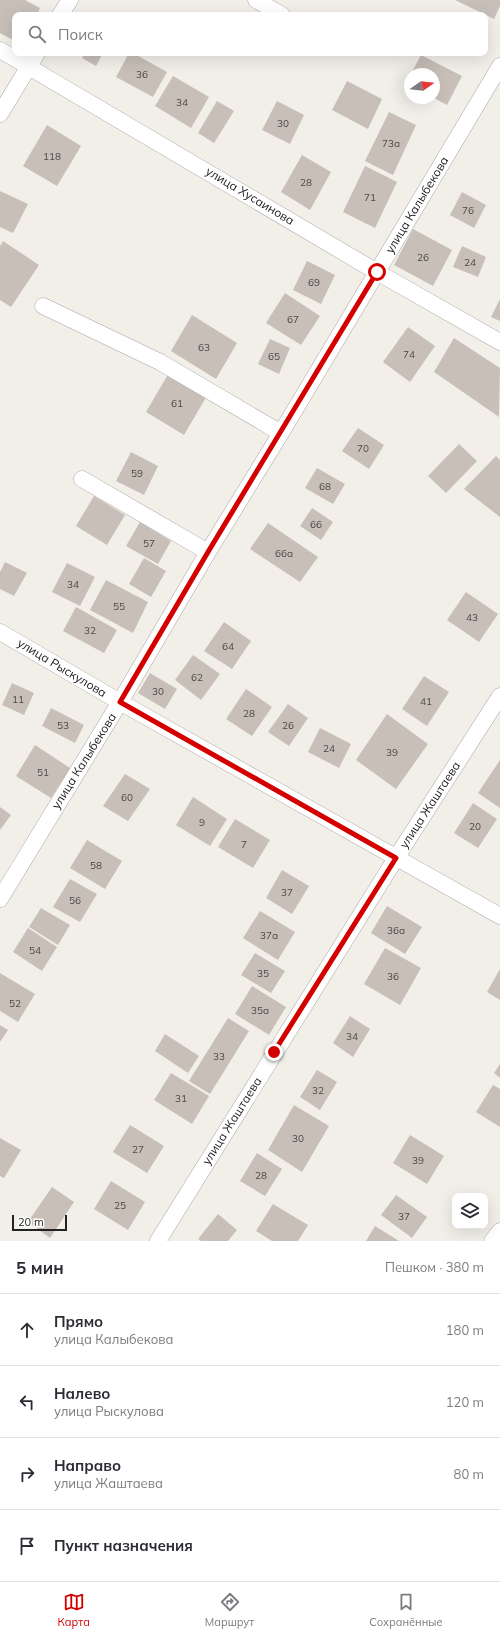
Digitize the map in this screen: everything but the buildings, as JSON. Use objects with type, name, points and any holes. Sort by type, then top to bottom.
[{"type":"street","points":[[62,12],[70,0]]},
{"type":"street","points":[[256,0],[277,12]]},
{"type":"street","name":"улица Хусаинова","points":[[0,50],[12,53]]},
{"type":"street","name":"улица Хусаинова","points":[[22,56],[33,59],[377,272],[500,342]]},
{"type":"street","points":[[0,114],[33,59]]},
{"type":"street","name":"улица Калыбекова","points":[[0,898],[120,702],[208,552],[281,433],[500,66]]},
{"type":"street","points":[[43,306],[160,362],[281,433]]},
{"type":"street","points":[[82,479],[208,552]]},
{"type":"street","name":"улица Рыскулова","points":[[0,632],[120,702],[500,916]]},
{"type":"street","name":"улица Жаштаева","points":[[158,1241],[396,858],[500,696]]},
{"type":"street","points":[[492,1241],[500,1231]]},
{"type":"route","points":[[274,1052],[396,858],[120,702],[208,552],[377,272]]}]
